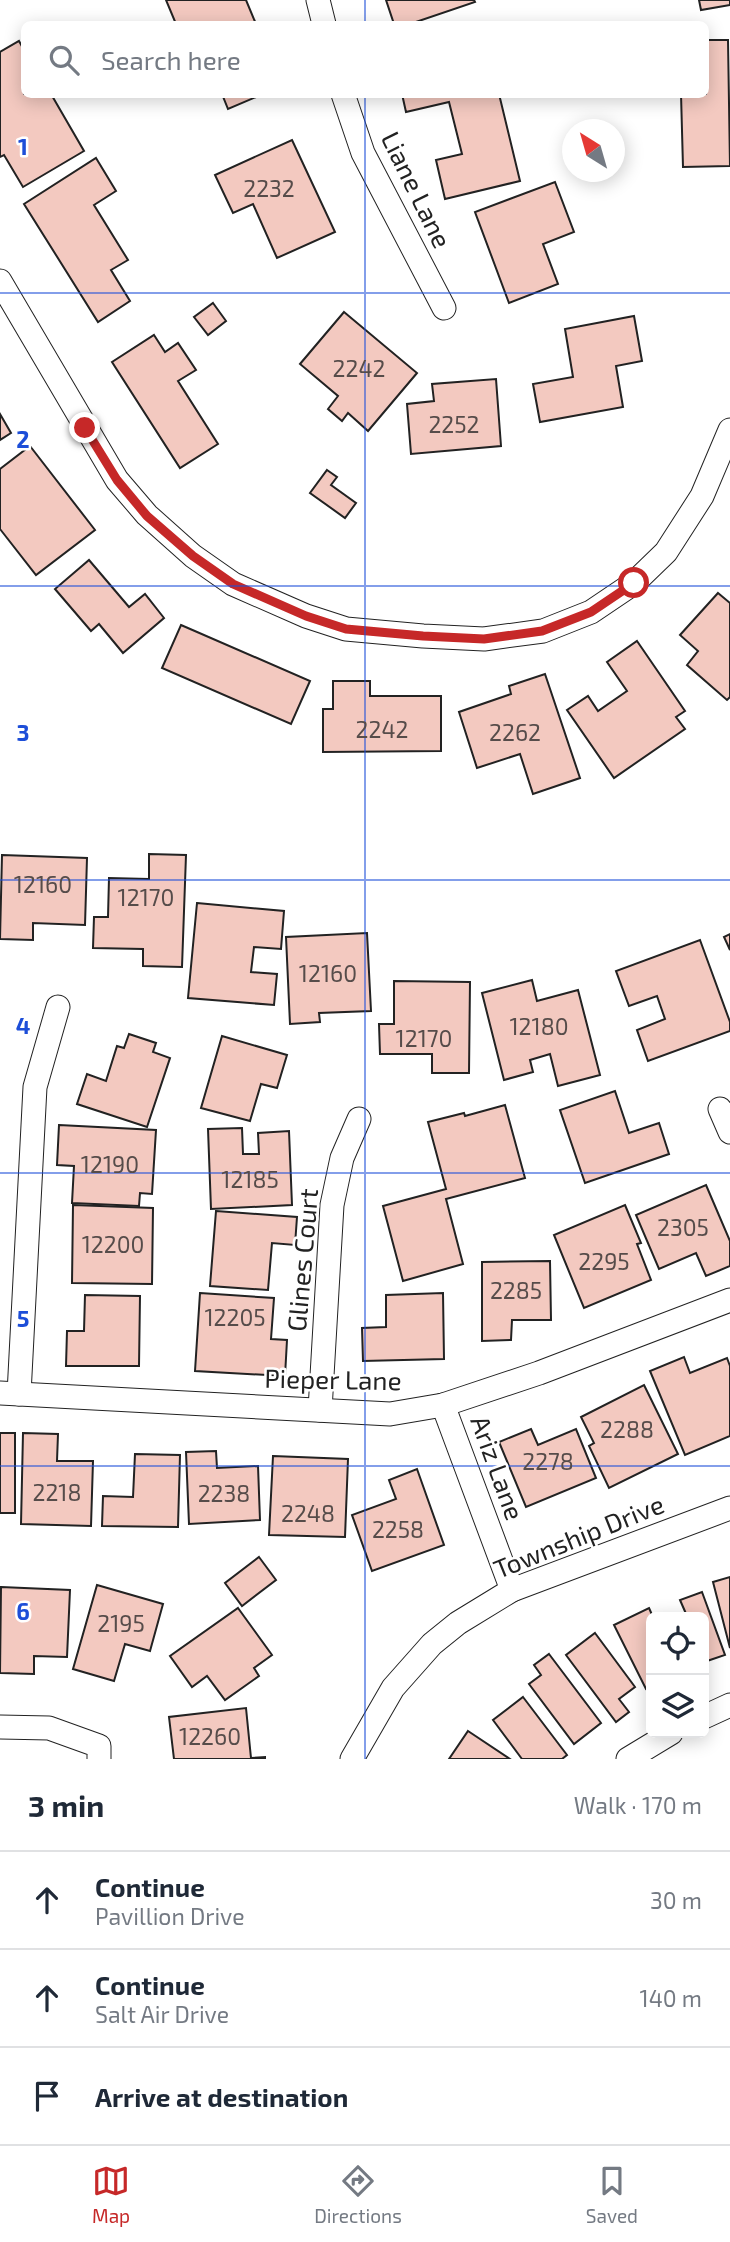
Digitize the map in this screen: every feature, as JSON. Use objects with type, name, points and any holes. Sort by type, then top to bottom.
[{"type":"street","points":[[318,0],[323,21]]},
{"type":"street","name":"Liane Lane","points":[[344,98],[363,153],[444,309]]},
{"type":"street","points":[[0,281],[117,480],[147,516],[193,556],[233,584],[306,616],[346,629],[484,639],[542,631],[591,612],[634,583],[666,552],[702,496],[730,430]]},
{"type":"street","points":[[9,1393],[35,1087],[58,1007]]},
{"type":"street","points":[[720,1109],[730,1132]]},
{"type":"street","name":"Glines Court","points":[[320,1410],[332,1205],[342,1158],[359,1119]]},
{"type":"street","name":"Pieper Lane","points":[[9,1393],[390,1414],[443,1405],[539,1373],[730,1300]]},
{"type":"street","name":"Ariz Lane","points":[[443,1405],[512,1590]]},
{"type":"street","name":"Township Drive","points":[[352,1759],[393,1688],[432,1644],[458,1623],[512,1590],[730,1508]]},
{"type":"street","points":[[709,1715],[730,1705]]},
{"type":"street","points":[[0,1727],[49,1728],[99,1752]]},
{"type":"street","points":[[628,1759],[663,1738]]},
{"type":"building","points":[[166,0],[246,0],[255,21],[175,21]]},
{"type":"building","points":[[386,0],[475,2],[419,21],[393,21]]},
{"type":"building","points":[[699,0],[730,0],[730,5],[701,10]]},
{"type":"building","points":[[709,40],[728,40],[730,166],[683,167],[681,98],[709,98]]},
{"type":"building","points":[[19,41],[21,98],[53,98],[84,151],[23,187],[4,155],[0,157],[0,52]]},
{"type":"building","points":[[224,98],[254,98],[228,109]]},
{"type":"building","points":[[403,98],[500,98],[520,181],[445,199],[436,160],[462,154],[449,102],[406,112]]},
{"type":"building","points":[[292,140],[335,232],[277,258],[253,204],[233,213],[215,175]]},
{"type":"building","points":[[96,158],[116,191],[94,205],[128,260],[111,270],[130,301],[98,322],[24,204]]},
{"type":"building","points":[[555,182],[574,232],[543,244],[558,284],[509,303],[475,212]]},
{"type":"building","points":[[213,303],[226,321],[208,335],[194,317]]},
{"type":"building","points":[[344,312],[417,373],[368,431],[348,413],[342,421],[328,409],[338,396],[300,364]]},
{"type":"building","points":[[634,316],[642,361],[616,366],[623,407],[540,422],[533,384],[573,377],[565,329]]},
{"type":"building","points":[[154,335],[165,352],[178,343],[196,370],[178,381],[218,444],[180,468],[112,362]]},
{"type":"building","points":[[496,379],[501,446],[411,454],[407,404],[434,401],[432,384]]},
{"type":"building","points":[[0,414],[11,433],[0,440]]},
{"type":"building","points":[[30,446],[95,530],[36,575],[0,529],[0,469]]},
{"type":"building","points":[[327,470],[337,477],[331,485],[356,503],[345,518],[310,493]]},
{"type":"building","points":[[89,560],[129,607],[145,594],[164,618],[123,653],[99,624],[91,631],[55,589]]},
{"type":"building","points":[[718,593],[730,603],[730,697],[727,700],[687,665],[698,651],[680,635]]},
{"type":"building","points":[[181,625],[310,681],[291,724],[162,668]]},
{"type":"building","points":[[637,641],[685,711],[676,717],[685,729],[614,778],[567,710],[588,696],[598,711],[627,691],[607,662]]},
{"type":"building","points":[[545,674],[580,778],[533,794],[520,754],[477,768],[459,712],[511,694],[509,686]]},
{"type":"building","points":[[333,681],[370,681],[370,696],[441,696],[441,751],[323,752],[323,709],[333,709]]},
{"type":"building","points":[[149,854],[186,855],[182,967],[143,966],[143,949],[93,948],[94,917],[108,917],[109,878],[149,879]]},
{"type":"building","points":[[2,855],[87,858],[85,925],[33,923],[33,940],[0,939]]},
{"type":"building","points":[[197,903],[284,911],[281,949],[254,947],[251,972],[277,974],[274,1005],[188,998]]},
{"type":"building","points":[[367,933],[371,1011],[319,1013],[320,1022],[290,1024],[286,937]]},
{"type":"building","points":[[730,934],[730,950],[724,937]]},
{"type":"building","points":[[700,940],[730,1022],[730,1031],[648,1061],[637,1030],[665,1019],[657,996],[629,1006],[616,971]]},
{"type":"building","points":[[532,980],[537,1001],[578,990],[600,1075],[558,1086],[550,1054],[530,1060],[533,1072],[504,1080],[482,993]]},
{"type":"building","points":[[394,981],[470,982],[469,1073],[432,1073],[432,1054],[380,1054],[379,1024],[394,1024]]},
{"type":"building","points":[[129,1034],[156,1043],[153,1052],[170,1058],[147,1127],[77,1104],[87,1074],[106,1081],[117,1046],[124,1048]]},
{"type":"building","points":[[222,1036],[287,1055],[277,1088],[261,1084],[250,1121],[201,1108]]},
{"type":"building","points":[[615,1091],[629,1133],[659,1123],[669,1154],[585,1183],[560,1110]]},
{"type":"building","points":[[505,1105],[525,1178],[446,1199],[463,1264],[403,1281],[383,1206],[446,1189],[428,1122],[464,1113],[465,1116]]},
{"type":"building","points":[[59,1125],[156,1130],[152,1194],[140,1193],[139,1206],[72,1203],[74,1166],[57,1165]]},
{"type":"building","points":[[242,1128],[243,1154],[259,1154],[258,1133],[289,1131],[292,1205],[211,1209],[208,1129]]},
{"type":"building","points":[[706,1185],[730,1241],[730,1266],[706,1276],[696,1253],[659,1269],[636,1215]]},
{"type":"building","points":[[73,1205],[153,1208],[152,1284],[72,1283]]},
{"type":"building","points":[[625,1205],[641,1243],[637,1244],[651,1280],[584,1308],[554,1235]]},
{"type":"building","points":[[216,1211],[297,1217],[295,1245],[272,1243],[268,1290],[210,1286]]},
{"type":"building","points":[[550,1261],[551,1320],[512,1320],[511,1340],[482,1341],[482,1262]]},
{"type":"building","points":[[200,1293],[274,1298],[271,1339],[287,1340],[285,1376],[195,1371]]},
{"type":"building","points":[[443,1293],[444,1359],[363,1361],[362,1328],[386,1327],[386,1295]]},
{"type":"building","points":[[85,1295],[140,1296],[139,1366],[66,1366],[67,1331],[84,1331]]},
{"type":"building","points":[[684,1357],[690,1373],[727,1358],[730,1366],[730,1436],[685,1455],[650,1371]]},
{"type":"building","points":[[644,1385],[678,1454],[609,1488],[589,1446],[594,1443],[581,1417]]},
{"type":"building","points":[[531,1429],[538,1445],[576,1429],[596,1478],[526,1507],[499,1442]]},
{"type":"building","points":[[0,1433],[15,1433],[15,1513],[0,1513]]},
{"type":"building","points":[[23,1433],[58,1434],[57,1461],[93,1461],[91,1526],[21,1524]]},
{"type":"building","points":[[216,1451],[217,1468],[258,1466],[260,1520],[189,1524],[186,1452]]},
{"type":"building","points":[[135,1454],[180,1455],[178,1527],[102,1526],[103,1496],[133,1497]]},
{"type":"building","points":[[273,1456],[348,1459],[345,1537],[269,1535]]},
{"type":"building","points":[[417,1469],[444,1545],[372,1571],[352,1515],[396,1499],[389,1480]]},
{"type":"building","points":[[259,1557],[276,1580],[242,1606],[225,1583]]},
{"type":"building","points":[[730,1577],[730,1648],[713,1582]]},
{"type":"building","points":[[97,1585],[163,1604],[150,1651],[125,1644],[114,1681],[73,1669]]},
{"type":"building","points":[[1,1587],[70,1590],[67,1657],[34,1656],[34,1674],[0,1673]]},
{"type":"building","points":[[702,1592],[725,1655],[709,1660],[709,1612],[685,1612],[680,1600]]},
{"type":"building","points":[[238,1608],[272,1655],[254,1668],[259,1676],[225,1700],[207,1676],[192,1687],[170,1656]]},
{"type":"building","points":[[649,1608],[651,1612],[646,1612],[646,1689],[614,1625]]},
{"type":"building","points":[[595,1633],[635,1687],[619,1699],[629,1712],[616,1722],[566,1655]]},
{"type":"building","points":[[549,1654],[601,1723],[574,1744],[529,1684],[541,1675],[534,1665]]},
{"type":"building","points":[[523,1697],[567,1755],[562,1759],[522,1759],[493,1720]]},
{"type":"building","points":[[246,1708],[251,1758],[265,1759],[174,1759],[169,1717]]},
{"type":"building","points":[[468,1731],[510,1759],[449,1759]]},
{"type":"route","points":[[85,428],[117,480],[147,516],[193,556],[233,584],[306,616],[346,629],[484,639],[542,631],[591,612],[634,583]]}]
